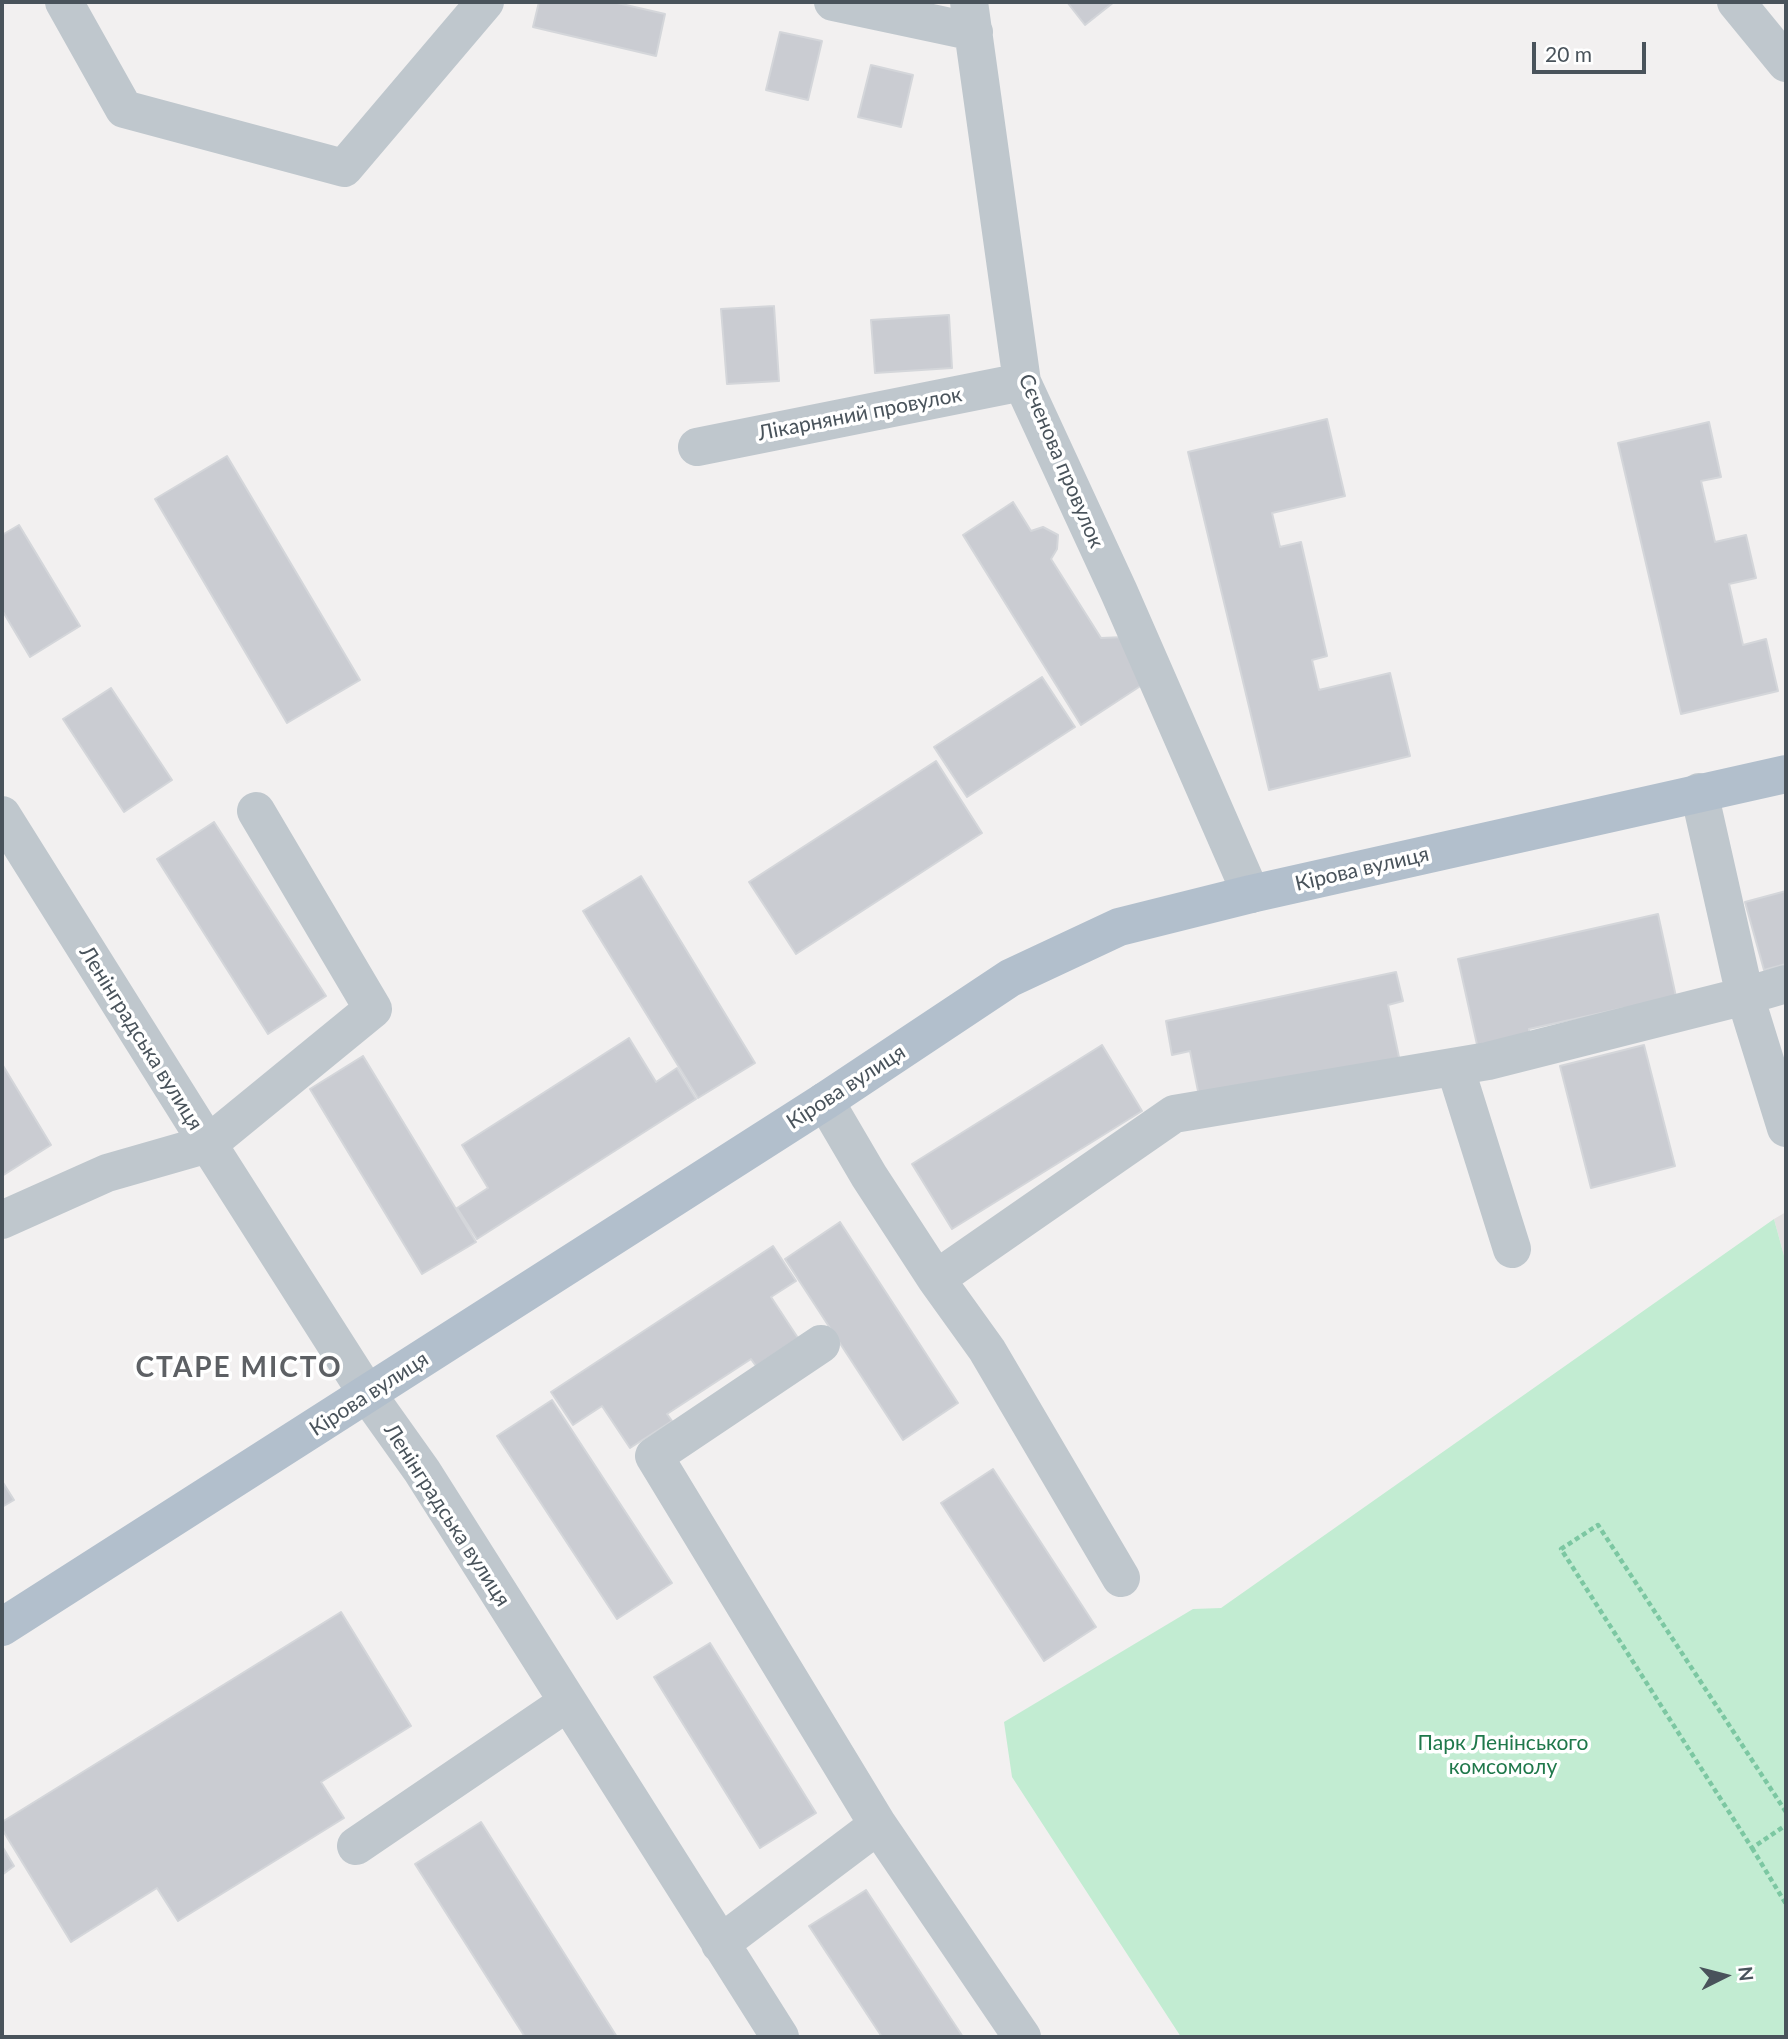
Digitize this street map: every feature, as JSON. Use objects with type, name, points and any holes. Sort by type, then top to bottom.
[{"type":"main road","name":"Кірова вулиця","points":[[2,1628],[825,1101],[1010,978],[1119,927],[1251,894],[1786,774]]},
{"type":"street","points":[[64,2],[124,109],[344,168],[485,2]]},
{"type":"street","points":[[833,2],[972,17]]},
{"type":"street","points":[[1735,2],[1786,64]]},
{"type":"street","name":"Сєченова провулок","points":[[972,17],[1022,382],[1119,592],[1251,894]]},
{"type":"street","name":"Лікарняний провулок","points":[[698,447],[1022,382]]},
{"type":"street","points":[[1699,792],[1745,996],[1786,1128]]},
{"type":"street","points":[[2,1220],[107,1173],[208,1144],[373,1009],[256,811]]},
{"type":"street","name":"Ленінградська вулиця","points":[[2,815],[208,1144],[368,1395],[422,1471],[780,2037]]},
{"type":"street","points":[[936,1279],[1174,1114],[1455,1067],[1786,984]]},
{"type":"street","points":[[1455,1067],[1512,1249]]},
{"type":"street","points":[[825,1101],[869,1176],[936,1279],[987,1350],[1121,1578]]},
{"type":"street","points":[[821,1344],[654,1456],[878,1825],[1022,2037]]},
{"type":"street","points":[[356,1846],[568,1702]]},
{"type":"street","points":[[720,1944],[878,1825]]},
{"type":"path","points":[[1786,1812],[1598,1525],[1561,1549],[1786,1904]]},
{"type":"path","points":[[1752,1848],[1786,1825]]},
{"type":"shaded area","points":[[1786,1212],[1786,1263],[1774,1219]]},
{"type":"green space","name":"Парк Ленінського комсомолу","points":[[1774,1219],[1786,1263],[1786,2037],[1181,2037],[1012,1777],[1004,1722],[1193,1609],[1221,1608]]},
{"type":"building","points":[[539,2],[613,2],[665,14],[656,56],[533,27]]},
{"type":"building","points":[[1067,2],[1114,2],[1085,25]]},
{"type":"building","points":[[780,32],[822,41],[808,100],[766,90]]},
{"type":"building","points":[[871,65],[913,75],[901,127],[858,117]]},
{"type":"building","points":[[774,306],[779,381],[727,384],[721,309]]},
{"type":"building","points":[[949,315],[952,368],[875,373],[871,320]]},
{"type":"building","points":[[1327,419],[1345,496],[1272,513],[1280,547],[1301,542],[1327,656],[1312,660],[1319,690],[1390,673],[1410,756],[1269,790],[1188,452]]},
{"type":"building","points":[[1709,422],[1721,477],[1701,481],[1715,542],[1746,535],[1756,578],[1729,584],[1743,645],[1766,639],[1778,691],[1681,714],[1618,443]]},
{"type":"building","points":[[227,456],[360,680],[287,723],[155,499]]},
{"type":"building","points":[[1013,502],[1031,531],[1043,527],[1058,535],[1057,549],[1051,559],[1101,638],[1125,637],[1142,685],[1081,725],[963,535]]},
{"type":"building","points":[[19,525],[80,626],[30,657],[2,610],[2,535]]},
{"type":"building","points":[[1042,677],[1075,727],[967,797],[934,747]]},
{"type":"building","points":[[111,688],[172,780],[124,812],[63,719]]},
{"type":"building","points":[[936,761],[982,833],[796,954],[749,882]]},
{"type":"building","points":[[214,822],[326,996],[268,1034],[157,859]]},
{"type":"building","points":[[641,876],[755,1063],[698,1098],[583,911]]},
{"type":"building","points":[[1786,891],[1786,964],[1764,970],[1745,902]]},
{"type":"building","points":[[1658,914],[1678,1006],[1624,1008],[1529,1029],[1530,1037],[1478,1049],[1458,959]]},
{"type":"building","points":[[1396,972],[1403,1001],[1388,1005],[1400,1062],[1201,1106],[1190,1051],[1172,1055],[1166,1021]]},
{"type":"building","points":[[629,1038],[656,1082],[677,1068],[696,1099],[477,1239],[457,1208],[488,1188],[462,1145]]},
{"type":"building","points":[[1102,1045],[1142,1111],[952,1229],[912,1164]]},
{"type":"building","points":[[1644,1045],[1675,1166],[1591,1188],[1560,1066]]},
{"type":"building","points":[[363,1056],[476,1242],[422,1274],[310,1089]]},
{"type":"building","points":[[2,1064],[51,1145],[2,1176]]},
{"type":"building","points":[[840,1222],[958,1403],[903,1440],[785,1259]]},
{"type":"building","points":[[773,1246],[796,1281],[771,1297],[798,1338],[756,1366],[751,1359],[667,1414],[672,1421],[630,1448],[602,1406],[573,1425],[551,1392]]},
{"type":"building","points":[[552,1400],[672,1583],[617,1619],[497,1436]]},
{"type":"building","points":[[993,1469],[1096,1627],[1044,1661],[941,1503]]},
{"type":"building","points":[[2,1481],[14,1500],[2,1507]]},
{"type":"building","points":[[341,1612],[411,1726],[321,1782],[344,1818],[178,1921],[157,1888],[71,1942],[2,1829],[2,1822]]},
{"type":"building","points":[[710,1643],[816,1813],[760,1848],[654,1677]]},
{"type":"building","points":[[481,1822],[617,2037],[525,2037],[415,1864]]},
{"type":"building","points":[[2,1846],[14,1866],[2,1875]]},
{"type":"building","points":[[866,1890],[963,2037],[882,2037],[809,1926]]},
{"type":"district","name":"СТАРЕ МІСТО","points":[[239,1368]]}]
